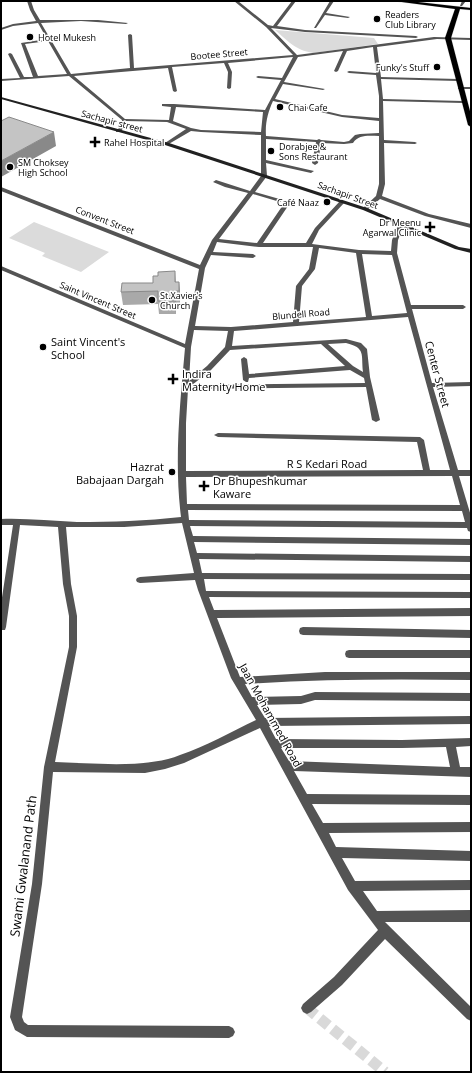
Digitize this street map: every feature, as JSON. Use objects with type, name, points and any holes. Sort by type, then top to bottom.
[{"type":"main road","points":[[396,1],[461,5],[471,10]]},
{"type":"main road","points":[[422,1],[471,6]]},
{"type":"main road","points":[[461,5],[448,38],[471,125]]},
{"type":"street","points":[[36,1],[29,1],[38,22],[70,75],[124,120],[172,122],[190,129],[344,143],[351,142],[353,137],[357,135],[382,135]]},
{"type":"street","points":[[236,1],[267,26],[296,56],[266,111],[263,135],[264,176]]},
{"type":"street","points":[[274,27],[294,1]]},
{"type":"street","points":[[315,27],[332,1]]},
{"type":"street","points":[[324,14],[348,17]]},
{"type":"street","points":[[1,29],[18,24],[38,22],[81,21],[126,23]]},
{"type":"street","points":[[267,26],[313,31],[471,39]]},
{"type":"street","points":[[130,35],[132,69]]},
{"type":"street","name":"Bootee Street","points":[[3,80],[296,56],[345,51],[438,38]]},
{"type":"street","points":[[36,78],[23,43],[48,40]]},
{"type":"street","points":[[365,209],[379,197],[382,191],[381,100],[375,47]]},
{"type":"street","points":[[336,71],[345,51]]},
{"type":"street","points":[[10,54],[23,79]]},
{"type":"street","points":[[225,62],[230,72],[229,88]]},
{"type":"street","points":[[170,66],[175,91]]},
{"type":"street","points":[[349,72],[378,76],[458,80]]},
{"type":"street","points":[[1,75],[3,80]]},
{"type":"street","points":[[258,77],[323,89]]},
{"type":"street","points":[[460,88],[471,88]]},
{"type":"street","name":"Sachapir street","points":[[1,98],[167,144],[264,176]]},
{"type":"street","points":[[273,100],[342,116],[381,120]]},
{"type":"street","points":[[381,100],[466,105]]},
{"type":"street","points":[[164,105],[266,111]]},
{"type":"street","points":[[172,122],[174,105]]},
{"type":"street","points":[[118,131],[123,126],[124,120]]},
{"type":"street","points":[[167,144],[190,129]]},
{"type":"street","points":[[315,163],[319,140]]},
{"type":"street","points":[[382,141],[415,143]]},
{"type":"street","points":[[263,161],[311,171]]},
{"type":"street","name":"Jaan Mohammed Road","points":[[264,176],[215,240],[202,268],[188,347],[182,423],[182,497],[183,508],[194,556],[204,594],[238,681],[305,799],[352,886],[385,931],[471,1015]]},
{"type":"street","name":"Sachapir Street","points":[[264,176],[365,209],[457,248],[471,251]]},
{"type":"street","points":[[216,182],[280,200]]},
{"type":"street","name":"Convent Street","points":[[1,189],[202,268]]},
{"type":"street","points":[[379,197],[427,215],[471,226]]},
{"type":"street","name":"Sachapir Street","points":[[308,245],[317,229],[342,202]]},
{"type":"street","points":[[259,245],[286,206]]},
{"type":"street","name":"Center Street","points":[[401,225],[395,240],[394,253],[470,527]]},
{"type":"street","points":[[215,240],[259,245],[308,245],[359,252],[394,253]]},
{"type":"street","points":[[296,324],[299,286],[301,280],[310,273],[313,268],[316,246]]},
{"type":"street","points":[[359,252],[369,318]]},
{"type":"street","points":[[209,253],[253,256]]},
{"type":"street","name":"Saint Vincent Street","points":[[1,268],[188,347]]},
{"type":"street","points":[[409,307],[463,307]]},
{"type":"street","name":"Blundell Road","points":[[192,328],[230,329],[411,315]]},
{"type":"street","points":[[185,387],[209,368],[228,348],[230,329]]},
{"type":"street","points":[[228,348],[352,342],[359,344],[364,349],[365,353],[368,385],[376,420]]},
{"type":"street","points":[[323,343],[351,368],[367,377]]},
{"type":"street","points":[[244,359],[247,387]]},
{"type":"street","points":[[245,376],[351,368]]},
{"type":"street","points":[[185,387],[247,387],[320,384],[368,385]]},
{"type":"street","points":[[430,385],[471,384]]},
{"type":"street","points":[[218,435],[420,440],[427,473]]},
{"type":"street","name":"R S Kedari Road","points":[[183,474],[471,473]]},
{"type":"street","points":[[183,508],[465,508]]},
{"type":"street","points":[[1,522],[17,521],[62,524],[133,525],[186,522],[470,527]]},
{"type":"street","points":[[2,627],[17,521]]},
{"type":"street","name":"Swami Gwalanand Path","points":[[62,524],[73,616],[73,646],[49,768],[37,884],[16,1017],[19,1026],[27,1032],[229,1032]]},
{"type":"street","points":[[190,539],[471,542]]},
{"type":"street","points":[[194,556],[471,559]]},
{"type":"street","points":[[140,580],[199,576],[471,577]]},
{"type":"street","points":[[204,594],[471,595]]},
{"type":"street","points":[[212,614],[471,612]]},
{"type":"street","points":[[304,631],[471,634]]},
{"type":"street","points":[[349,654],[471,654]]},
{"type":"street","points":[[238,681],[285,677],[347,675],[471,676]]},
{"type":"street","points":[[250,701],[301,700],[315,696],[471,697]]},
{"type":"street","points":[[49,768],[145,768],[181,760],[262,722],[471,720]]},
{"type":"street","points":[[274,744],[471,742]]},
{"type":"street","points":[[450,743],[456,771]]},
{"type":"street","points":[[286,766],[471,772]]},
{"type":"street","points":[[305,799],[471,800]]},
{"type":"street","points":[[320,828],[471,827]]},
{"type":"street","points":[[333,852],[471,856]]},
{"type":"street","points":[[352,886],[471,885]]},
{"type":"street","points":[[375,917],[471,916]]},
{"type":"street","points":[[311,1006],[332,987],[385,931]]},
{"type":"shaded area","points":[[275,30],[374,38],[378,44],[313,53],[296,47]]},
{"type":"shaded area","points":[[34,222],[109,252],[81,272],[42,256],[45,253],[9,238]]},
{"type":"building","points":[[9,117],[54,132],[1,161],[1,121]]},
{"type":"building","points":[[175,271],[175,282],[179,282],[179,291],[175,291],[175,301],[158,301],[158,291],[121,292],[122,283],[153,283],[153,276],[158,276],[158,272]]},
{"type":"tunnel","points":[[307,1008],[385,1072]]},
{"type":"place","name":"Readers Club Library","points":[[377,19]]},
{"type":"place","name":"Hotel Mukesh","points":[[30,37]]},
{"type":"place","name":"Funky's Stuff","points":[[437,67]]},
{"type":"place","name":"Chai Cafe","points":[[280,107]]},
{"type":"place","name":"Rahel Hospital","points":[[95,142]]},
{"type":"place","name":"Dorabjee & Sons Restaurant","points":[[271,151]]},
{"type":"place","name":"SM Choksey High School","points":[[10,167]]},
{"type":"place","name":"Café Naaz","points":[[327,202]]},
{"type":"place","name":"Dr Meenu Agarwal Clinic","points":[[430,227]]},
{"type":"place","name":"St.Xavier's Church","points":[[152,300]]},
{"type":"place","name":"Saint Vincent's School","points":[[43,347]]},
{"type":"place","name":"Indira Maternity Home","points":[[173,379]]},
{"type":"place","name":"Hazrat Babajaan Dargah","points":[[172,472]]},
{"type":"place","name":"Dr Bhupeshkumar Kaware","points":[[204,486]]}]
